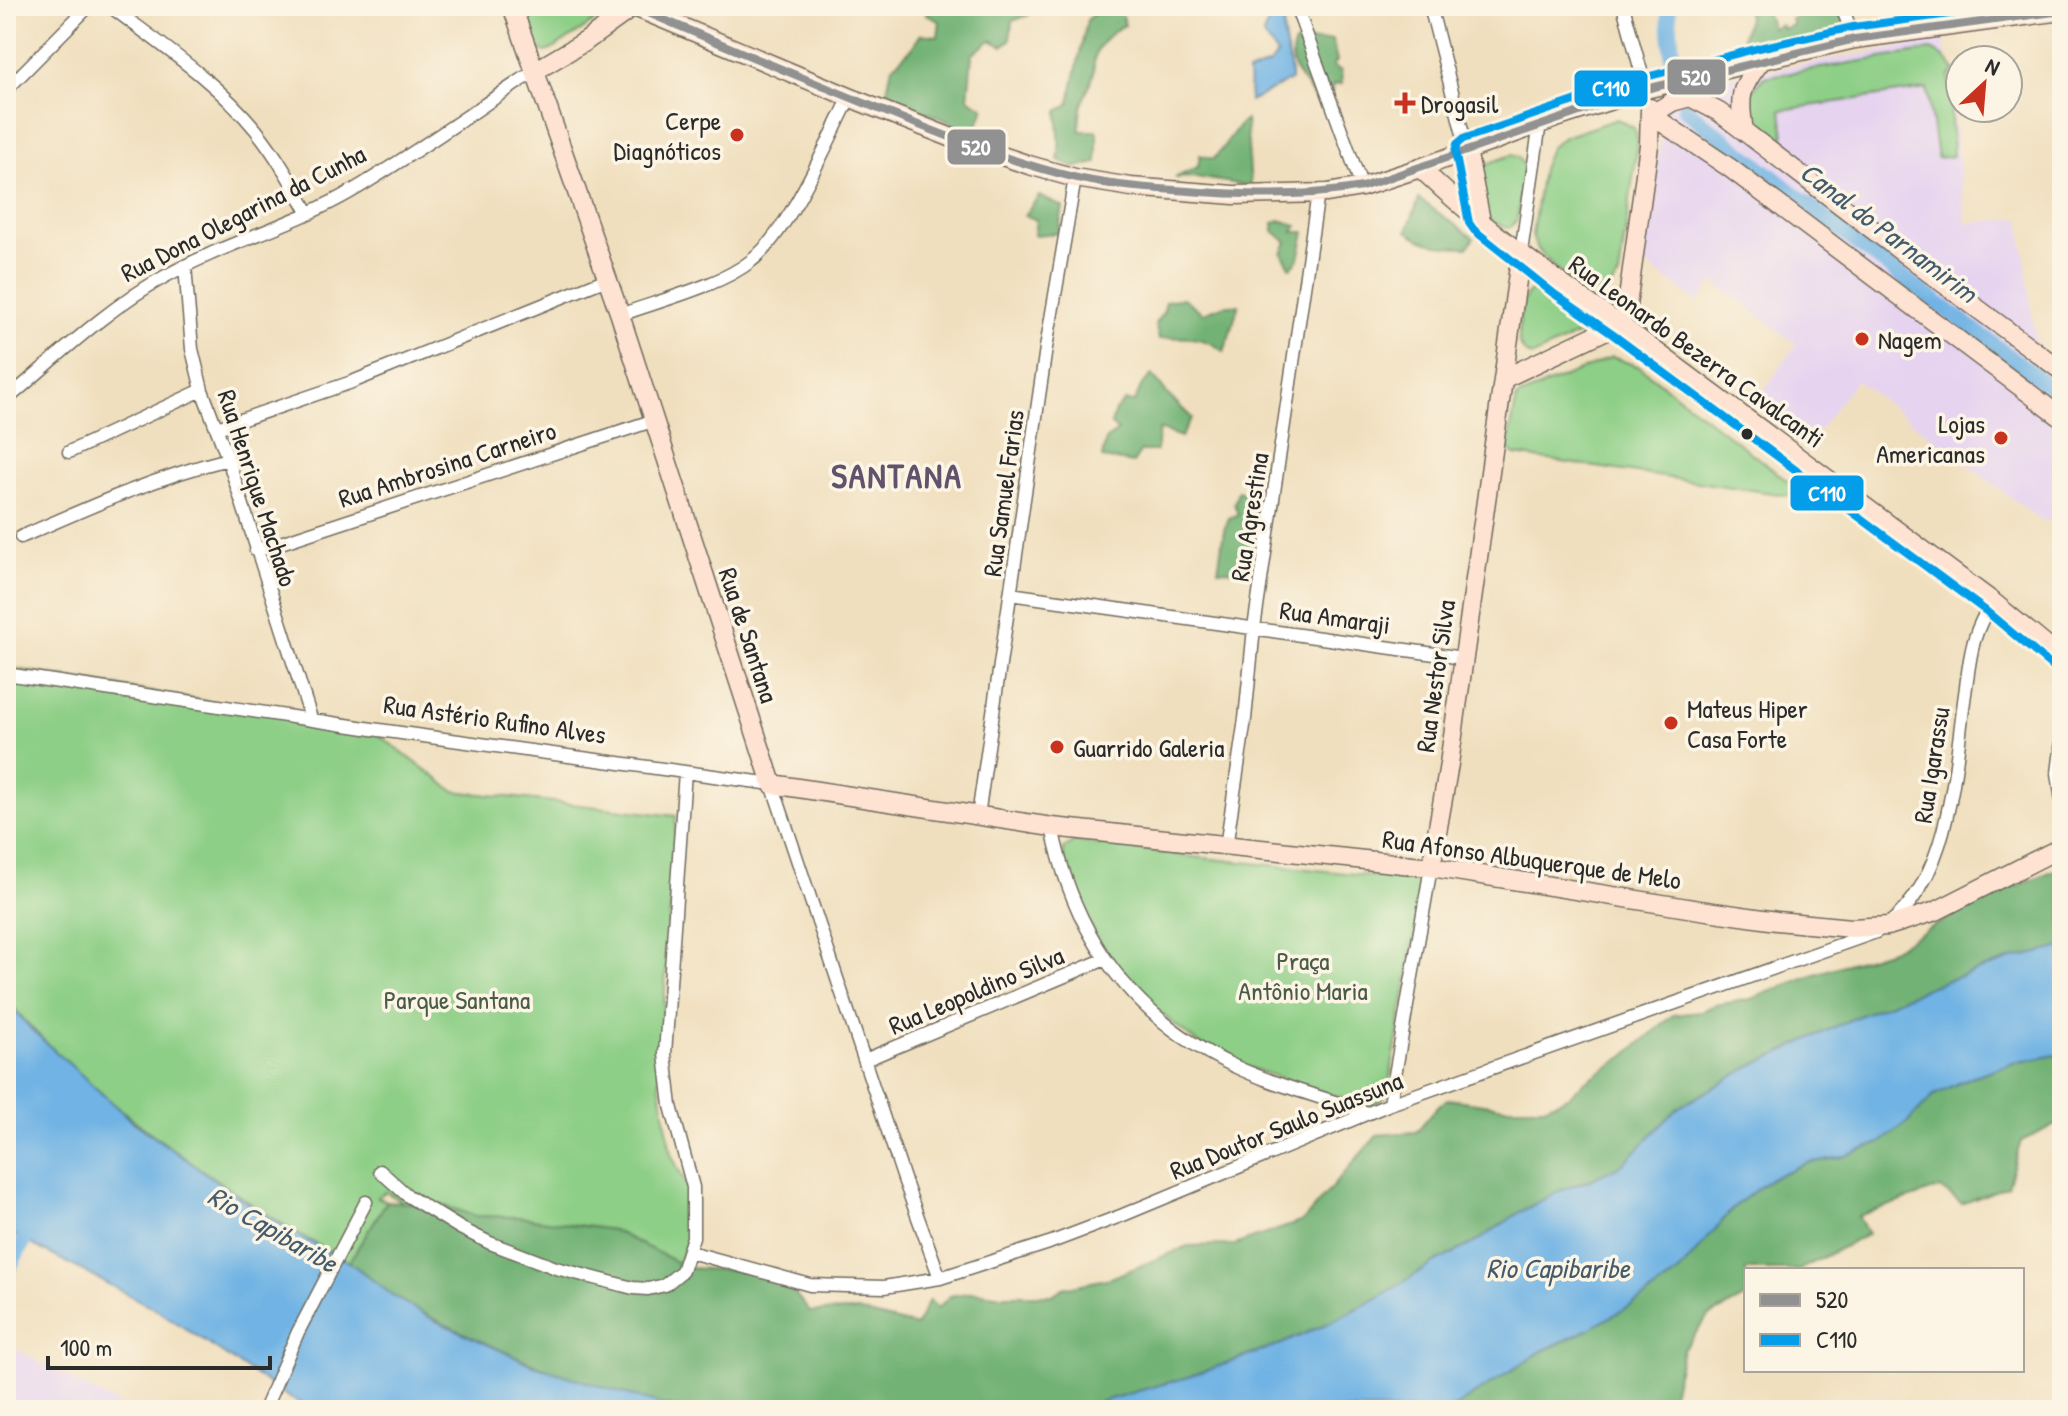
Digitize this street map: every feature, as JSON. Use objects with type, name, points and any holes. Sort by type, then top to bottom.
[{"type":"street","points":[[6,90],[89,6]]},
{"type":"street","points":[[110,6],[217,90],[247,120],[271,150],[309,214]]},
{"type":"street","name":"Rua de Santana","points":[[512,6],[620,315],[772,784],[940,1278]]},
{"type":"street","points":[[633,6],[975,147],[1075,178],[1131,187],[1234,195],[1318,193],[1362,187],[1540,123],[1646,89],[1855,39],[2028,11],[2062,11]]},
{"type":"street","name":"Rua Dona Olegarina da Cunha","points":[[6,400],[131,297],[185,266],[309,214],[351,191],[586,41],[633,6]]},
{"type":"street","points":[[1296,6],[1362,187]]},
{"type":"street","points":[[1430,6],[1467,150],[1481,221]]},
{"type":"street","points":[[1623,6],[1646,89],[1660,120],[1794,215],[2062,418]]},
{"type":"street","points":[[1841,6],[1855,39]]},
{"type":"street","points":[[1744,130],[1740,106],[1742,90],[1762,60]]},
{"type":"street","points":[[620,315],[727,276],[766,247],[788,214],[850,97]]},
{"type":"street","points":[[1505,378],[1619,324],[1626,313],[1664,106],[1690,97],[1744,130],[2062,371]]},
{"type":"street","points":[[1521,252],[1540,123]]},
{"type":"street","name":"Rua Leonardo Bezerra Cavalcanti","points":[[1420,168],[1547,273],[2059,651]]},
{"type":"street","name":"Rua Samuel Farias","points":[[978,816],[1050,320],[1075,178]]},
{"type":"street","name":"Rua Agrestina","points":[[1226,847],[1245,719],[1254,628],[1318,193]]},
{"type":"street","name":"Rua Nestor Silva","points":[[1390,1104],[1431,867],[1505,378],[1521,252]]},
{"type":"street","name":"Rua Henrique Machado","points":[[185,266],[192,349],[202,390],[228,459],[311,718]]},
{"type":"street","points":[[1517,293],[1528,282],[1547,273]]},
{"type":"street","points":[[217,428],[384,369],[607,279]]},
{"type":"street","points":[[1589,303],[1616,296],[1629,285]]},
{"type":"street","points":[[69,452],[202,390]]},
{"type":"street","name":"Rua Ambrosina Carneiro","points":[[256,551],[652,421]]},
{"type":"street","points":[[21,537],[143,484],[228,459]]},
{"type":"street","name":"Rua Amaraji","points":[[1010,594],[1463,658]]},
{"type":"street","name":"Rua Igarassu","points":[[1888,926],[1919,889],[1937,855],[1953,784],[1972,646],[1980,620],[1993,602]]},
{"type":"street","name":"Rua Astério Rufino Alves","points":[[6,674],[978,816]]},
{"type":"street","points":[[2062,741],[2058,773],[2062,801]]},
{"type":"street","points":[[380,1171],[408,1196],[490,1243],[556,1268],[648,1289],[674,1280],[682,1271],[690,1252],[694,1224],[693,1187],[671,1106],[665,1054],[685,772]]},
{"type":"street","name":"Rua Afonso Albuquerque de Melo","points":[[978,816],[1226,847],[1431,867],[1777,921],[1851,928],[1888,926],[1936,911],[2062,847]]},
{"type":"street","points":[[1052,827],[1067,883],[1103,960],[1150,1011],[1207,1053],[1237,1067],[1367,1113]]},
{"type":"street","name":"Rua Doutor Saulo Suassuna","points":[[690,1252],[810,1285],[884,1287],[940,1278],[1009,1257],[1123,1215],[1390,1104],[1863,939],[1888,926]]},
{"type":"street","name":"Rua Leopoldino Silva","points":[[865,1060],[1103,960]]},
{"type":"street","points":[[264,1410],[298,1332],[366,1202]]},
{"type":"shaded area","points":[[1944,40],[1944,124],[1954,124],[1966,223],[2020,218],[2036,345],[2062,364],[2062,531],[2046,519],[2043,522],[1856,380],[1809,444],[1755,404],[1796,344],[1714,282],[1698,302],[1641,261],[1667,101],[1676,90],[1688,84]]},
{"type":"shaded area","points":[[6,1344],[128,1410],[6,1410]]},
{"type":"green space","points":[[521,6],[598,6],[600,11],[594,22],[545,52],[536,47]]},
{"type":"green space","points":[[929,6],[1028,6],[1029,15],[1012,21],[1010,40],[1003,46],[990,40],[972,55],[968,98],[984,108],[975,133],[886,95],[892,67],[921,34],[938,36],[940,22],[926,14]]},
{"type":"green space","points":[[1103,6],[1115,6],[1122,14],[1125,25],[1109,35],[1097,51],[1094,73],[1081,108],[1080,131],[1097,131],[1097,163],[1074,168],[1058,160],[1058,111],[1069,104],[1087,20]]},
{"type":"green space","points":[[1746,6],[1764,6],[1772,28],[1781,25],[1783,29],[1793,25],[1791,19],[1799,16],[1795,6],[1838,6],[1845,21],[1815,40],[1758,51],[1749,49],[1742,38],[1748,18]]},
{"type":"green space","points":[[1332,40],[1337,61],[1333,66],[1341,71],[1342,84],[1333,85],[1332,93],[1312,95],[1293,66],[1295,43]]},
{"type":"green space","points":[[1931,50],[1944,57],[1944,124],[1951,124],[1953,156],[1937,158],[1927,89],[1781,110],[1786,155],[1763,135],[1751,115],[1750,93],[1764,77]]},
{"type":"green space","points":[[1617,119],[1634,128],[1638,143],[1619,276],[1607,291],[1593,293],[1556,269],[1540,252],[1532,235],[1542,169],[1550,148],[1564,137]]},
{"type":"green space","points":[[1246,120],[1251,186],[1196,177],[1175,178],[1198,167],[1200,155],[1213,159]]},
{"type":"green space","points":[[1511,155],[1518,157],[1525,167],[1517,220],[1511,227],[1485,218],[1476,168]]},
{"type":"green space","points":[[1039,196],[1063,207],[1058,233],[1034,235],[1036,220],[1024,215]]},
{"type":"green space","points":[[1419,199],[1474,238],[1468,247],[1436,245],[1407,231]]},
{"type":"green space","points":[[1279,220],[1297,225],[1293,232],[1305,232],[1299,258],[1291,268],[1282,253],[1287,242],[1274,231],[1273,223]]},
{"type":"green space","points":[[1545,284],[1567,296],[1580,308],[1589,329],[1533,356],[1526,354],[1519,344],[1520,316],[1530,291]]},
{"type":"green space","points":[[1183,298],[1203,313],[1225,305],[1239,305],[1224,352],[1194,338],[1159,339],[1155,324],[1164,311],[1166,301]]},
{"type":"green space","points":[[1612,357],[1640,367],[1790,483],[1796,489],[1792,496],[1515,455],[1507,449],[1517,397]]},
{"type":"green space","points":[[1152,375],[1192,418],[1181,437],[1159,429],[1156,451],[1141,451],[1133,463],[1102,458],[1106,439],[1118,431],[1111,425],[1115,411],[1125,401],[1135,402],[1141,386]]},
{"type":"green space","points":[[1238,491],[1265,501],[1257,571],[1218,570],[1224,530],[1229,518],[1238,514],[1234,504]]},
{"type":"green space","name":"Parque Santana","points":[[6,667],[372,730],[454,791],[676,816],[659,1082],[671,1154],[691,1195],[691,1230],[674,1276],[406,1204],[386,1192],[377,1197],[387,1201],[349,1262],[254,1206],[199,1168],[73,1069],[6,999]]},
{"type":"green space","name":"Praça Antônio Maria","points":[[1074,841],[1420,881],[1423,889],[1387,1096],[1374,1105],[1364,1105],[1232,1062],[1195,1041],[1137,994],[1101,951],[1064,861],[1063,849]]},
{"type":"green space","points":[[2062,867],[2062,947],[2009,960],[1934,985],[1854,1018],[1750,1067],[1678,1108],[1623,1164],[1559,1191],[1520,1212],[1476,1242],[1329,1323],[1279,1345],[1188,1377],[1071,1410],[688,1410],[606,1389],[500,1350],[407,1304],[349,1262],[387,1201],[445,1206],[476,1216],[519,1217],[613,1230],[688,1268],[750,1271],[774,1268],[810,1312],[857,1311],[916,1326],[929,1300],[938,1308],[950,1296],[974,1292],[1052,1295],[1063,1288],[1111,1278],[1188,1246],[1234,1245],[1303,1221],[1377,1135],[1416,1132],[1448,1099],[1505,1107],[1544,1107],[1570,1096],[1583,1083],[1625,1056],[1673,1015],[1700,1012],[1715,1005],[1751,999],[1809,976],[1891,950],[1975,903]]},
{"type":"green space","points":[[2062,1054],[2062,1122],[2021,1141],[2007,1186],[1962,1204],[1940,1188],[1858,1216],[1868,1234],[1803,1268],[1744,1268],[1744,1298],[1708,1317],[1683,1350],[1668,1410],[1450,1410],[1542,1351],[1642,1299],[1679,1272],[1734,1207],[1771,1178],[1807,1163],[1843,1157],[1909,1121],[1934,1095],[1971,1077],[2013,1063]]},
{"type":"water","points":[[1272,15],[1284,21],[1291,80],[1250,101],[1248,73],[1270,64],[1277,55],[1263,34]]},
{"type":"water","name":"Rio Capibaribe","points":[[2062,947],[2062,1054],[2013,1063],[1971,1077],[1934,1095],[1909,1121],[1880,1143],[1843,1157],[1807,1163],[1771,1178],[1734,1207],[1679,1272],[1642,1299],[1542,1351],[1450,1410],[1071,1410],[1188,1377],[1279,1345],[1329,1323],[1476,1242],[1520,1212],[1559,1191],[1623,1164],[1678,1108],[1750,1067],[1854,1018],[1934,985],[2009,960]]},
{"type":"water","name":"Rio Capibaribe","points":[[6,999],[31,1029],[132,1121],[252,1206],[302,1238],[349,1262],[396,1298],[436,1321],[535,1366],[688,1410],[315,1410],[288,1397],[156,1309],[6,1231]]},
{"type":"waterway","name":"Canal do Parnamirim","points":[[1668,6],[1673,64]]},
{"type":"waterway","name":"Canal do Parnamirim","points":[[1685,109],[1832,224],[2062,396]]},
{"type":"waterway","points":[[6,1272],[33,1225]]},
{"type":"transit line","name":"520","points":[[632,6],[901,118],[1029,165],[1085,180],[1124,186],[1268,194],[1315,193],[1362,187],[1646,89],[1855,39],[2062,11]]},
{"type":"transit line","name":"C110","points":[[2009,6],[1853,27],[1642,78],[1463,139],[1455,151],[1469,223],[1474,230],[1553,293],[1986,611],[2054,668]]},
{"type":"place","name":"Drogasil","points":[[1405,103]]},
{"type":"place","name":"Cerpe Diagnóticos","points":[[737,135]]},
{"type":"place","name":"Nagem","points":[[1862,339]]},
{"type":"place","name":"Lojas Americanas","points":[[2001,438]]},
{"type":"place","name":"Mateus Hiper Casa Forte","points":[[1671,723]]},
{"type":"place","name":"Guarrido Galeria","points":[[1057,747]]},
{"type":"district","name":"SANTANA","points":[[897,476]]}]
